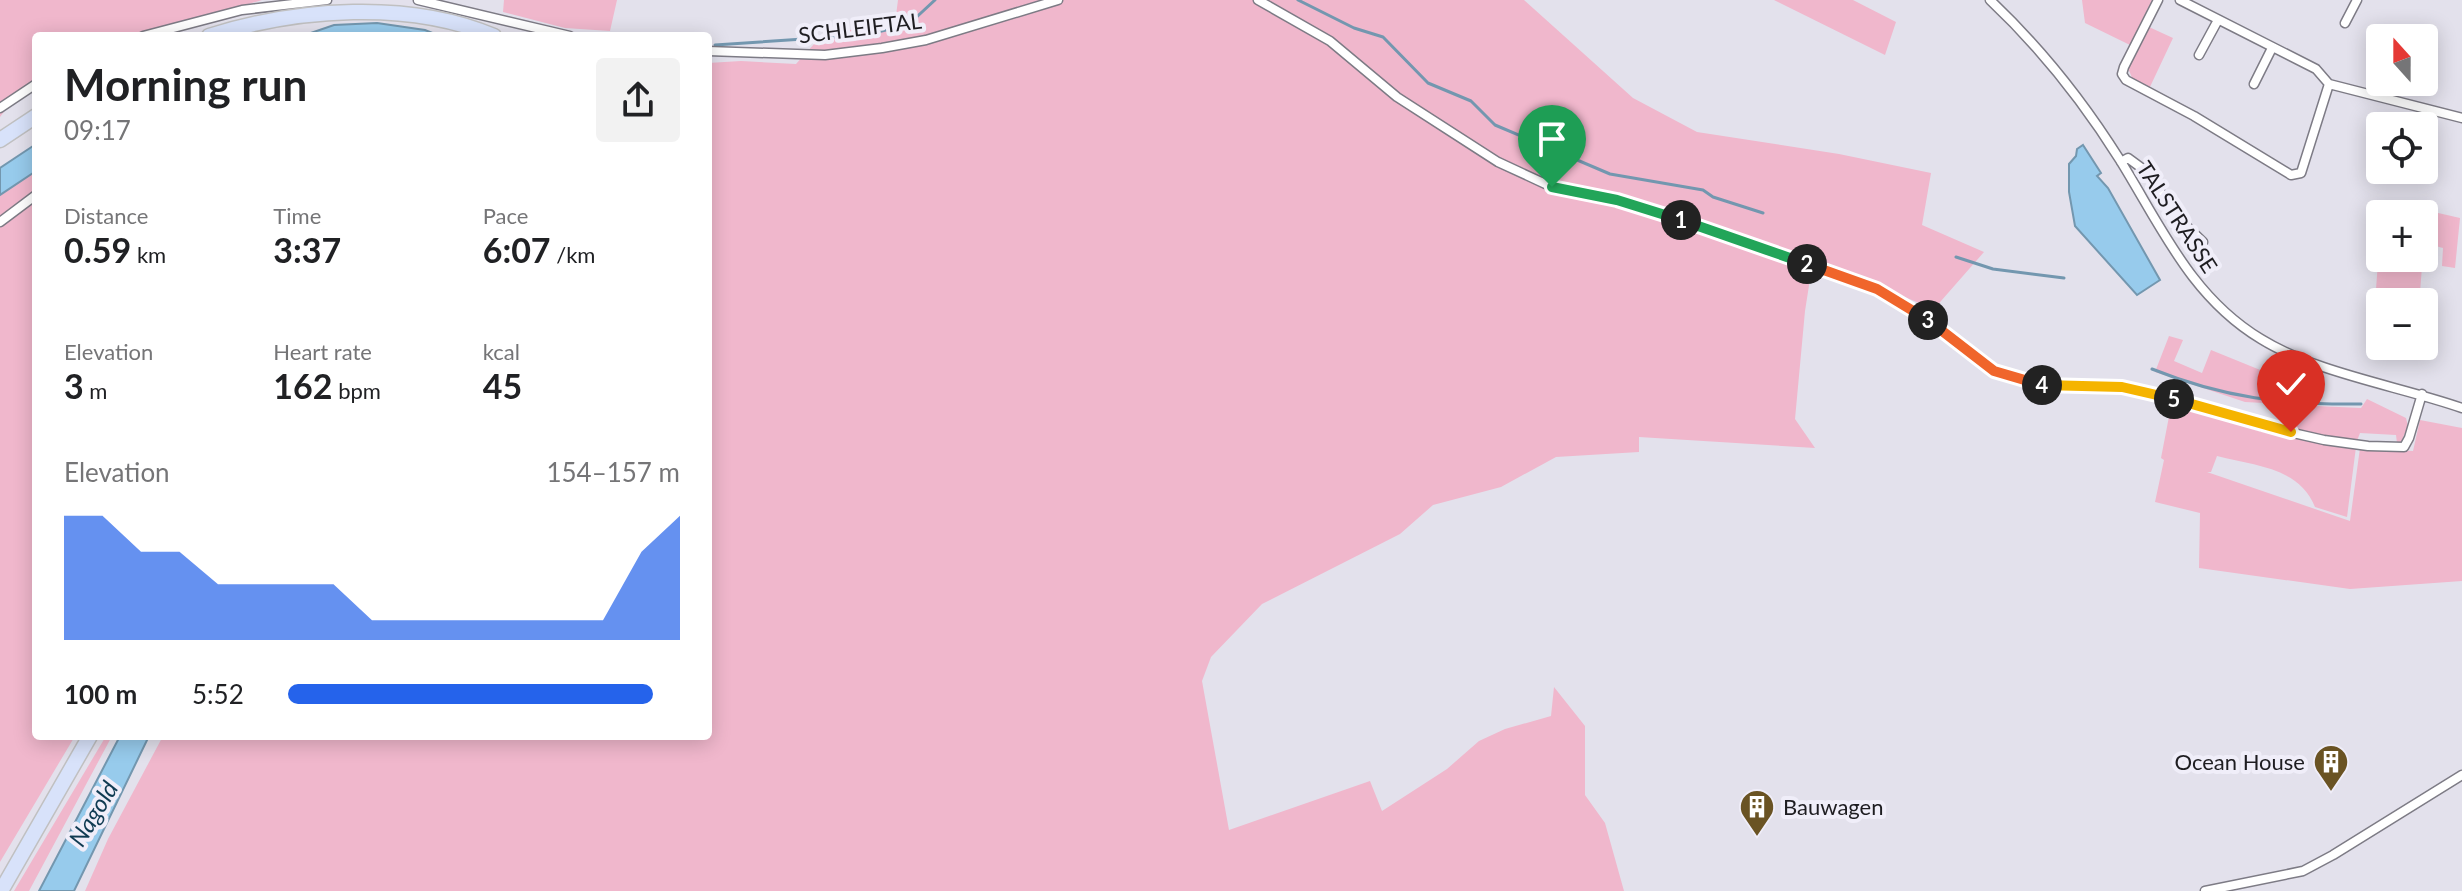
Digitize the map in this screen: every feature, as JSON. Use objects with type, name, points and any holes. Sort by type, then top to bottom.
[{"type":"main road","points":[[223,32],[302,13],[391,6],[444,14],[486,32]]},
{"type":"main road","points":[[0,140],[32,119]]},
{"type":"main road","points":[[1,891],[88,740]]},
{"type":"street","points":[[158,32],[242,10],[327,0]]},
{"type":"street","points":[[418,0],[553,32]]},
{"type":"street","name":"SCHLEIFTAL","points":[[712,52],[825,55],[882,48],[926,40],[1058,0]]},
{"type":"street","points":[[1258,0],[1330,41],[1397,97],[1498,162],[1552,187],[1639,206],[1877,289],[1947,333],[2001,375],[2040,385],[2122,387],[2169,397],[2262,426],[2368,446],[2404,447],[2422,394]]},
{"type":"street","name":"TALSTRASSE","points":[[1990,0],[2026,34],[2066,82],[2121,162],[2193,280],[2236,320],[2260,339],[2303,360],[2462,408]]},
{"type":"street","points":[[2158,0],[2124,67],[2122,74],[2126,80],[2296,176],[2301,173],[2329,84]]},
{"type":"street","points":[[2180,0],[2316,69],[2329,84],[2462,118]]},
{"type":"street","points":[[2345,23],[2357,0]]},
{"type":"street","points":[[2199,55],[2218,20]]},
{"type":"street","points":[[2254,84],[2272,48]]},
{"type":"street","points":[[0,108],[32,87]]},
{"type":"street","name":"TALSTRASSE","points":[[2121,162],[2128,158],[2147,172],[2177,217],[2203,242]]},
{"type":"street","points":[[0,222],[32,198]]},
{"type":"street","points":[[2205,891],[2303,871],[2462,775]]},
{"type":"shaded area","points":[[0,0],[262,0],[155,32],[32,32],[32,87],[16,96],[0,117]]},
{"type":"shaded area","points":[[504,0],[617,0],[610,31],[565,28],[503,12]]},
{"type":"shaded area","points":[[898,0],[1524,0],[1633,98],[1697,132],[1839,154],[1931,173],[1922,225],[1984,252],[1934,309],[1821,263],[1810,279],[1795,419],[1815,448],[1639,437],[1639,452],[1556,457],[1501,487],[1433,505],[1400,534],[1262,604],[1211,657],[1202,681],[1229,830],[1370,781],[1382,811],[1447,769],[1479,741],[1505,729],[1551,716],[1554,687],[1585,726],[1585,795],[1605,823],[1624,891],[85,891],[108,839],[161,740],[712,740],[712,63],[796,64],[823,34],[895,23]]},
{"type":"shaded area","points":[[1774,0],[1853,0],[1896,22],[1885,55]]},
{"type":"shaded area","points":[[2082,0],[2152,0],[2130,45],[2085,23]]},
{"type":"shaded area","points":[[2149,27],[2173,38],[2149,89],[2133,80],[2128,68]]},
{"type":"shaded area","points":[[32,174],[32,740],[73,740],[0,862],[0,195]]},
{"type":"shaded area","points":[[2438,213],[2460,218],[2455,268],[2442,266],[2443,248],[2438,247]]},
{"type":"shaded area","points":[[2377,272],[2422,272],[2420,288],[2376,288]]},
{"type":"shaded area","points":[[2169,336],[2183,340],[2174,361],[2202,373],[2211,350],[2275,376],[2283,404],[2245,402],[2155,372]]},
{"type":"shaded area","points":[[2367,399],[2406,418],[2408,426],[2401,442],[2397,443],[2396,435],[2360,433],[2357,441],[2300,432],[2294,426],[2288,409],[2294,405],[2361,408]]},
{"type":"shaded area","points":[[2172,401],[2356,447],[2347,517],[2315,507],[2298,484],[2274,470],[2217,456],[2211,472],[2207,472],[2350,521],[2360,448],[2413,451],[2420,420],[2462,428],[2462,581],[2350,589],[2199,568],[2200,513],[2155,502]]},
{"type":"shaded area","points":[[104,740],[110,740],[29,891],[14,891]]},
{"type":"water","points":[[377,23],[430,32],[314,32],[334,25]]},
{"type":"water","points":[[2083,145],[2101,173],[2097,176],[2108,188],[2160,280],[2137,295],[2075,226],[2069,192],[2069,164],[2076,156],[2077,149]]},
{"type":"water","points":[[32,147],[32,174],[0,195],[0,168]]},
{"type":"water","name":"Nagold","points":[[118,740],[147,740],[74,891],[39,891]]},
{"type":"waterway","points":[[715,45],[864,35],[908,25],[935,0]]},
{"type":"waterway","points":[[1298,0],[1354,28],[1383,37],[1428,83],[1471,101],[1495,125],[1610,174],[1703,190],[1713,197],[1763,213]]},
{"type":"waterway","points":[[1956,257],[1993,269],[2064,278]]},
{"type":"waterway","points":[[2152,369],[2204,387],[2255,398],[2361,404]]},
{"type":"place","name":"Ocean House","points":[[2331,793]]},
{"type":"place","name":"Bauwagen","points":[[1757,838]]},
{"type":"route","points":[[1552,187],[1639,206],[1877,289],[1947,333],[2001,375],[2040,385],[2122,387],[2169,397],[2291,432]]}]
